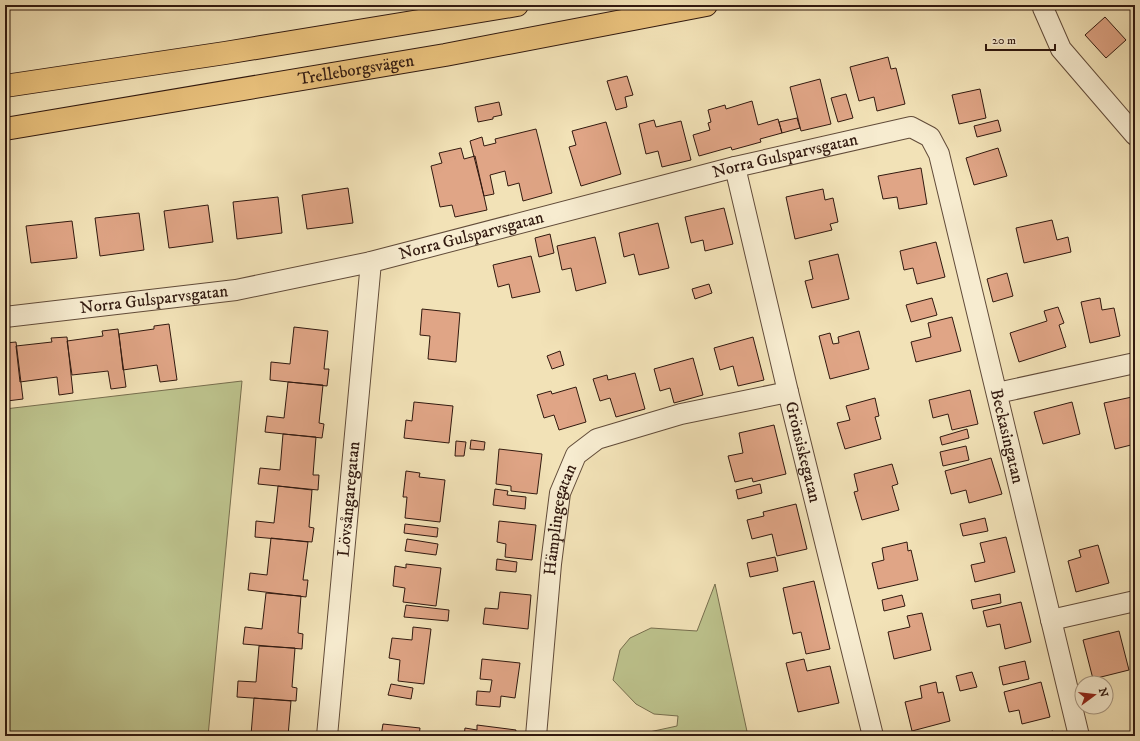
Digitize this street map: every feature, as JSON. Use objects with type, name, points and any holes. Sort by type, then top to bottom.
[{"type":"highway","points":[[5,86],[225,53],[516,5]]},
{"type":"highway","name":"Trelleborgsvägen","points":[[5,129],[446,55],[706,5]]},
{"type":"street","points":[[1043,8],[1061,48],[1135,135]]},
{"type":"street","name":"Norra Gulsparvsgatan","points":[[5,317],[236,290],[371,262],[736,166],[911,128],[930,137]]},
{"type":"street","name":"Beckasingatan","points":[[930,137],[939,154],[1079,736]]},
{"type":"street","name":"Grönsiskegatan","points":[[736,166],[788,392],[873,736]]},
{"type":"street","name":"Lövsångaregatan","points":[[326,736],[371,262]]},
{"type":"street","points":[[997,393],[1135,363]]},
{"type":"street","name":"Hämplingegatan","points":[[536,736],[551,564],[560,493],[576,455],[597,439],[681,414],[788,392]]},
{"type":"street","points":[[1051,620],[1135,601]]},
{"type":"green space","points":[[242,381],[208,736],[5,736],[5,409]]},
{"type":"green space","points":[[715,584],[748,736],[640,736],[640,734],[677,726],[678,716],[654,714],[636,704],[613,680],[620,650],[630,638],[651,628],[697,631]]},
{"type":"building","points":[[1105,17],[1126,40],[1106,58],[1085,35]]},
{"type":"building","points":[[888,57],[891,69],[896,68],[905,104],[877,111],[874,97],[859,101],[850,67]]},
{"type":"building","points":[[627,76],[633,95],[625,97],[627,107],[616,110],[607,81]]},
{"type":"building","points":[[820,79],[831,124],[801,131],[790,87]]},
{"type":"building","points":[[1135,82],[1135,92],[1130,87]]},
{"type":"building","points":[[980,89],[986,118],[959,124],[952,95]]},
{"type":"building","points":[[846,94],[853,118],[838,122],[831,98]]},
{"type":"building","points":[[752,101],[758,125],[778,119],[782,133],[760,139],[761,142],[732,150],[731,147],[699,156],[693,135],[710,130],[708,123],[711,122],[708,110],[725,105],[726,109]]},
{"type":"building","points":[[499,102],[502,115],[493,117],[493,119],[478,122],[475,107]]},
{"type":"building","points":[[797,118],[800,128],[782,133],[779,122]]},
{"type":"building","points":[[654,120],[656,127],[681,121],[691,160],[662,167],[658,151],[646,154],[639,124]]},
{"type":"building","points":[[998,120],[1001,131],[977,137],[974,126]]},
{"type":"building","points":[[606,122],[621,174],[581,186],[569,147],[576,145],[572,131]]},
{"type":"building","points":[[536,129],[552,193],[523,201],[519,183],[508,186],[505,171],[490,175],[494,194],[484,196],[470,141],[482,137],[484,146],[496,143],[495,139]]},
{"type":"building","points":[[461,148],[464,159],[475,156],[487,210],[455,217],[452,205],[440,207],[431,166],[442,163],[439,153]]},
{"type":"building","points":[[998,148],[1007,176],[974,185],[966,158]]},
{"type":"building","points":[[921,168],[927,204],[899,209],[897,197],[883,199],[878,176]]},
{"type":"building","points":[[348,188],[353,223],[307,229],[302,195]]},
{"type":"building","points":[[823,189],[825,200],[833,198],[838,222],[830,224],[832,230],[795,239],[786,197]]},
{"type":"building","points":[[278,197],[282,233],[237,239],[233,202]]},
{"type":"building","points":[[208,205],[213,242],[169,248],[164,211]]},
{"type":"building","points":[[724,208],[733,244],[705,251],[703,240],[691,243],[685,217]]},
{"type":"building","points":[[139,213],[144,250],[100,256],[95,218]]},
{"type":"building","points":[[1052,220],[1057,240],[1068,237],[1071,252],[1024,263],[1016,228]]},
{"type":"building","points":[[72,221],[77,258],[31,263],[26,226]]},
{"type":"building","points":[[658,223],[669,268],[639,275],[634,254],[624,257],[619,233]]},
{"type":"building","points":[[550,234],[554,253],[539,257],[535,238]]},
{"type":"building","points":[[595,237],[606,283],[576,291],[571,268],[562,270],[557,246]]},
{"type":"building","points":[[936,242],[945,277],[917,284],[913,268],[904,270],[900,251]]},
{"type":"building","points":[[5,250],[7,266],[5,266]]},
{"type":"building","points":[[838,254],[849,299],[812,308],[805,281],[813,279],[809,261]]},
{"type":"building","points":[[531,256],[540,292],[512,298],[509,284],[498,287],[493,265]]},
{"type":"building","points":[[1007,273],[1013,296],[993,302],[987,279]]},
{"type":"building","points":[[709,284],[712,293],[695,299],[692,289]]},
{"type":"building","points":[[932,298],[937,315],[911,322],[906,305]]},
{"type":"building","points":[[1100,298],[1102,310],[1114,308],[1120,336],[1090,343],[1081,302]]},
{"type":"building","points":[[1058,307],[1064,323],[1059,325],[1066,347],[1019,362],[1010,333],[1047,321],[1044,311]]},
{"type":"building","points":[[422,309],[460,313],[456,362],[428,359],[430,336],[420,335]]},
{"type":"building","points":[[952,317],[961,351],[916,362],[911,342],[931,337],[928,323]]},
{"type":"building","points":[[169,324],[177,380],[160,382],[157,365],[123,370],[119,334],[154,329],[154,326]]},
{"type":"building","points":[[294,327],[328,331],[324,369],[329,369],[327,386],[270,380],[271,362],[290,364]]},
{"type":"building","points":[[118,329],[126,387],[111,389],[108,371],[72,375],[67,341],[103,336],[102,331]]},
{"type":"building","points":[[859,331],[869,369],[830,379],[819,336],[830,333],[833,344],[839,343],[838,337]]},
{"type":"building","points":[[67,337],[73,393],[59,395],[57,377],[20,382],[16,346],[52,342],[51,338]]},
{"type":"building","points":[[753,337],[764,380],[738,386],[733,366],[720,370],[714,348]]},
{"type":"building","points":[[16,342],[23,399],[7,401],[5,383],[5,343]]},
{"type":"building","points":[[560,351],[564,365],[552,369],[547,356]]},
{"type":"building","points":[[693,358],[703,395],[674,403],[670,388],[660,391],[654,369]]},
{"type":"building","points":[[635,373],[645,409],[616,417],[610,398],[600,401],[593,379],[607,375],[608,380]]},
{"type":"building","points":[[288,382],[323,385],[319,423],[324,424],[322,438],[265,432],[267,416],[284,418]]},
{"type":"building","points":[[576,387],[586,422],[559,430],[554,415],[544,418],[537,395],[551,391],[552,394]]},
{"type":"building","points":[[970,390],[978,424],[952,430],[948,414],[933,418],[929,400]]},
{"type":"building","points":[[1132,397],[1135,408],[1135,444],[1115,449],[1104,403]]},
{"type":"building","points":[[875,398],[879,416],[875,417],[881,439],[845,449],[837,423],[850,420],[846,406]]},
{"type":"building","points":[[414,402],[453,406],[449,443],[404,438],[406,420],[412,421]]},
{"type":"building","points":[[1072,402],[1080,434],[1043,444],[1034,412]]},
{"type":"building","points":[[774,425],[786,474],[753,482],[752,478],[735,482],[728,456],[743,453],[739,433]]},
{"type":"building","points":[[967,429],[969,438],[942,445],[940,437]]},
{"type":"building","points":[[283,434],[316,437],[313,475],[319,475],[318,490],[258,484],[260,468],[280,470]]},
{"type":"building","points":[[471,440],[485,442],[484,450],[470,449]]},
{"type":"building","points":[[456,441],[466,442],[464,456],[455,456]]},
{"type":"building","points":[[966,446],[969,460],[943,466],[940,452]]},
{"type":"building","points":[[499,449],[542,454],[537,494],[511,491],[511,486],[496,484]]},
{"type":"building","points":[[991,458],[1002,494],[969,503],[966,490],[951,494],[945,471]]},
{"type":"building","points":[[892,464],[898,484],[892,486],[899,510],[862,520],[854,492],[858,491],[854,474]]},
{"type":"building","points":[[406,471],[420,473],[419,477],[445,480],[440,522],[405,518],[407,497],[403,497]]},
{"type":"building","points":[[760,484],[762,493],[738,499],[736,490]]},
{"type":"building","points":[[278,486],[312,490],[309,527],[314,528],[312,542],[255,537],[256,521],[274,523]]},
{"type":"building","points":[[495,489],[508,491],[507,495],[526,497],[525,509],[493,505]]},
{"type":"building","points":[[796,504],[807,549],[777,556],[772,534],[752,539],[747,520],[764,516],[763,512]]},
{"type":"building","points":[[985,518],[988,531],[963,536],[960,524]]},
{"type":"building","points":[[499,521],[536,525],[532,560],[505,557],[506,544],[497,542]]},
{"type":"building","points":[[405,524],[438,528],[437,537],[404,533]]},
{"type":"building","points":[[1006,537],[1015,572],[975,582],[971,565],[985,562],[980,543]]},
{"type":"building","points":[[271,538],[308,542],[303,580],[308,580],[306,597],[248,590],[250,573],[267,575]]},
{"type":"building","points":[[407,539],[438,544],[436,555],[405,551]]},
{"type":"building","points":[[907,542],[908,551],[911,550],[918,580],[878,589],[872,563],[884,560],[882,548]]},
{"type":"building","points":[[1098,545],[1109,583],[1076,592],[1068,561],[1081,557],[1079,550]]},
{"type":"building","points":[[775,557],[778,571],[750,577],[747,563]]},
{"type":"building","points":[[497,559],[517,562],[516,572],[496,570]]},
{"type":"building","points":[[406,564],[441,568],[436,606],[403,602],[405,588],[393,586],[395,566],[406,568]]},
{"type":"building","points":[[814,581],[830,649],[806,654],[801,632],[793,634],[783,588]]},
{"type":"building","points":[[500,592],[531,595],[528,629],[483,624],[485,608],[498,609]]},
{"type":"building","points":[[266,593],[301,596],[298,633],[303,634],[302,649],[243,644],[245,627],[262,629]]},
{"type":"building","points":[[1000,594],[1001,603],[973,609],[971,600]]},
{"type":"building","points":[[902,595],[905,606],[884,611],[882,600]]},
{"type":"building","points":[[1021,602],[1031,642],[1005,649],[1000,624],[987,627],[983,611]]},
{"type":"building","points":[[406,605],[449,610],[448,621],[404,617]]},
{"type":"building","points":[[922,613],[931,650],[894,659],[888,632],[910,627],[907,616]]},
{"type":"building","points":[[413,627],[431,629],[424,684],[398,681],[400,660],[389,658],[392,638],[412,640]]},
{"type":"building","points":[[1119,631],[1129,670],[1109,675],[1092,675],[1083,640]]},
{"type":"building","points":[[259,646],[295,648],[292,687],[297,688],[296,701],[237,697],[238,681],[256,682]]},
{"type":"building","points":[[482,659],[520,663],[515,698],[501,696],[500,707],[476,705],[477,691],[490,692],[492,680],[480,679]]},
{"type":"building","points":[[804,659],[807,671],[830,666],[839,703],[798,712],[786,663]]},
{"type":"building","points":[[1025,661],[1029,679],[1003,685],[999,667]]},
{"type":"building","points":[[972,672],[977,687],[960,691],[956,676]]},
{"type":"building","points":[[936,682],[938,693],[943,692],[950,721],[912,731],[905,702],[922,698],[920,686]]},
{"type":"building","points":[[1041,682],[1050,717],[1022,724],[1019,710],[1009,712],[1004,692]]},
{"type":"building","points":[[391,684],[413,688],[411,699],[388,695]]},
{"type":"building","points":[[254,698],[291,701],[288,736],[233,736],[233,733],[251,735]]},
{"type":"building","points":[[383,724],[420,728],[419,736],[381,736]]},
{"type":"building","points":[[477,725],[516,730],[515,736],[464,736],[465,728],[477,730]]},
{"type":"building","points":[[1053,731],[1054,736],[1032,736]]},
{"type":"building","points":[[426,734],[439,736],[426,736]]}]
